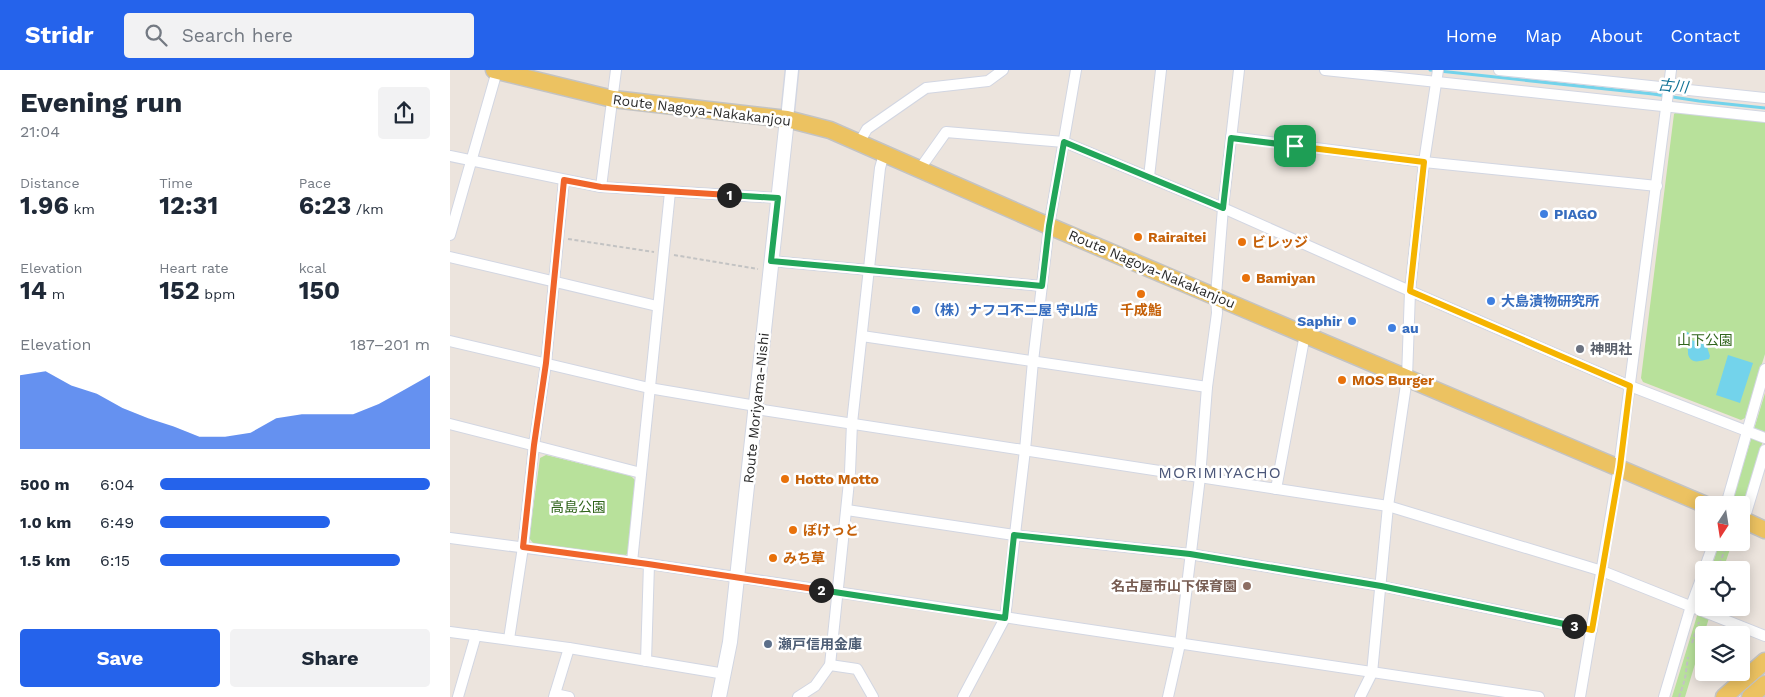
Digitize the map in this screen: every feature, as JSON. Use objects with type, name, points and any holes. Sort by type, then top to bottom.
[{"type":"main road","name":"Route Nagoya-Nakakanjou","points":[[496,70],[613,99],[786,119],[830,130],[1049,226],[1216,295],[1695,500]]},
{"type":"main road","name":"Route Moriyama-Nishi","points":[[719,697],[725,674],[738,578],[786,119]]},
{"type":"main road","points":[[1750,523],[1765,530]]},
{"type":"main road","points":[[1724,697],[1765,661]]},
{"type":"main road","points":[[1750,697],[1765,684]]},
{"type":"street","points":[[450,235],[496,70]]},
{"type":"street","points":[[601,187],[616,70]]},
{"type":"street","points":[[786,119],[792,70]]},
{"type":"street","points":[[859,144],[867,129],[926,88],[988,81],[1004,70]]},
{"type":"street","points":[[963,697],[1005,618],[1049,226],[1076,70]]},
{"type":"street","points":[[1149,177],[1161,70]]},
{"type":"street","points":[[1168,697],[1180,644],[1200,477],[1207,387],[1217,313],[1216,295],[1223,208],[1239,70]]},
{"type":"street","points":[[1325,70],[1437,77],[1765,117]]},
{"type":"street","points":[[1499,70],[1765,98]]},
{"type":"street","points":[[1580,697],[1620,467],[1671,70]]},
{"type":"street","points":[[1360,697],[1372,673],[1388,506],[1407,378],[1410,291],[1424,162],[1437,77]]},
{"type":"street","points":[[919,170],[946,132],[1064,142],[1223,208],[1630,386],[1765,438]]},
{"type":"street","points":[[1231,138],[1424,162],[1657,186]]},
{"type":"street","points":[[798,697],[815,686],[830,665],[850,472],[852,423],[880,168],[884,154]]},
{"type":"street","points":[[450,156],[601,187],[778,198]]},
{"type":"street","points":[[509,639],[523,547],[534,445],[546,363],[564,180]]},
{"type":"street","points":[[632,562],[670,192]]},
{"type":"street","points":[[450,257],[657,306]]},
{"type":"street","points":[[771,261],[1042,286]]},
{"type":"street","points":[[1276,489],[1305,334]]},
{"type":"street","points":[[862,336],[1207,387]]},
{"type":"street","points":[[450,341],[650,388],[756,408],[1388,506],[1602,571],[1695,607]]},
{"type":"street","points":[[1728,496],[1765,368]]},
{"type":"street","points":[[450,424],[641,473]]},
{"type":"street","points":[[1750,496],[1765,450]]},
{"type":"street","points":[[846,510],[1014,535],[1190,554],[1381,586],[1592,630]]},
{"type":"street","points":[[450,538],[648,564],[1539,697]]},
{"type":"street","points":[[646,661],[648,564]]},
{"type":"street","points":[[1664,697],[1695,597]]},
{"type":"street","points":[[1715,616],[1765,636]]},
{"type":"street","points":[[450,632],[569,648],[725,674]]},
{"type":"street","points":[[458,697],[476,635]]},
{"type":"street","points":[[569,648],[555,695],[570,697]]},
{"type":"street","points":[[830,665],[857,669],[873,697]]},
{"type":"path","points":[[1690,648],[1701,616]]},
{"type":"path","points":[[1679,697],[1685,679],[1688,656]]},
{"type":"green space","name":"山下公園","points":[[1677,111],[1765,121],[1765,354],[1745,418],[1741,420],[1643,382],[1641,378],[1674,114]]},
{"type":"green space","points":[[1765,393],[1765,434],[1746,496],[1734,496]]},
{"type":"green space","name":"高島公園","points":[[546,455],[631,476],[635,480],[628,553],[624,557],[533,543],[529,538],[540,458]]},
{"type":"green space","points":[[1717,551],[1729,551],[1726,561],[1714,561]]},
{"type":"green space","points":[[1697,616],[1710,616],[1707,626],[1695,626],[1695,664],[1685,697],[1672,697]]},
{"type":"water","points":[[1688,332],[1693,341],[1698,340],[1706,344],[1710,356],[1709,359],[1694,361],[1689,358],[1687,346],[1678,345],[1678,342]]},
{"type":"water","points":[[1728,355],[1753,363],[1740,403],[1716,395]]},
{"type":"waterway","name":"古川","points":[[1430,70],[1765,108]]},
{"type":"place","name":"PIAGO","points":[[1544,214]]},
{"type":"place","name":"Rairaitei","points":[[1138,237]]},
{"type":"place","name":"ビレッジ","points":[[1242,242]]},
{"type":"place","name":"Bamiyan","points":[[1246,278]]},
{"type":"place","name":"千成鮨","points":[[1141,294]]},
{"type":"place","name":"大島漬物研究所","points":[[1491,301]]},
{"type":"place","name":"（株）ナフコ不二屋 守山店","points":[[916,310]]},
{"type":"place","name":"Saphir","points":[[1352,321]]},
{"type":"place","name":"au","points":[[1392,328]]},
{"type":"place","name":"神明社","points":[[1580,349]]},
{"type":"place","name":"MOS Burger","points":[[1342,380]]},
{"type":"place","name":"Hotto Motto","points":[[785,479]]},
{"type":"place","name":"ぽけっと","points":[[793,530]]},
{"type":"place","name":"みち草","points":[[773,558]]},
{"type":"place","name":"名古屋市山下保育園","points":[[1247,586]]},
{"type":"place","name":"瀬戸信用金庫","points":[[768,644]]},
{"type":"district","name":"MORIMIYACHO","points":[[1220,472]]},
{"type":"route","points":[[1231,138],[1295,146],[1424,162],[1410,291],[1630,386],[1620,467],[1592,630],[1381,586],[1190,554],[1014,535],[1005,618],[523,547],[534,445],[546,363],[564,180],[601,187],[778,198],[771,261],[1042,286],[1049,226],[1064,142],[1223,208],[1231,138]]}]
